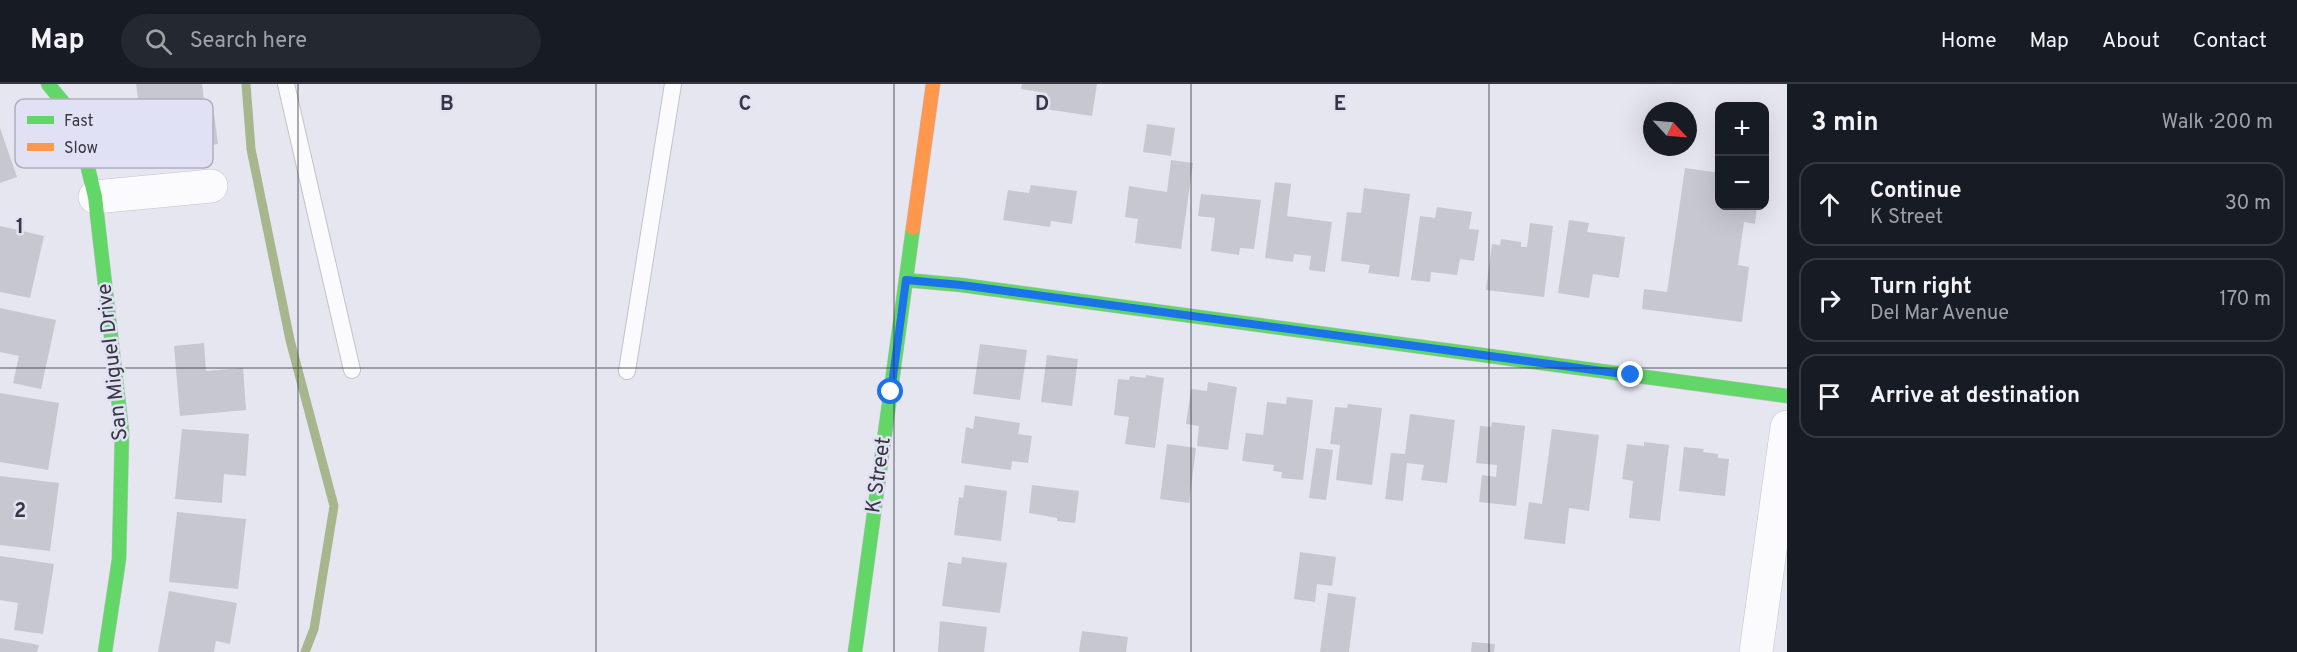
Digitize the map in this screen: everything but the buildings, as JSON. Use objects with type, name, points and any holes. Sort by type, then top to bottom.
[{"type":"street","name":"San Miguel Drive","points":[[48,84],[60,99]]},
{"type":"street","name":"K Street","points":[[855,652],[933,84]]},
{"type":"street","name":"San Miguel Drive","points":[[88,168],[95,197],[122,432],[119,559],[105,652]]},
{"type":"street","points":[[95,197],[211,186]]},
{"type":"street","points":[[906,280],[961,285],[1787,396]]},
{"type":"street","points":[[1756,652],[1787,426]]},
{"type":"lane","points":[[286,84],[352,370]]},
{"type":"lane","points":[[627,371],[673,84]]},
{"type":"waterway","points":[[246,84],[251,149],[290,340],[334,506],[314,629],[305,652]]},
{"type":"traffic: fast","points":[[48,84],[60,99]]},
{"type":"traffic: fast","points":[[88,168],[95,197],[122,432],[119,559],[105,652]]},
{"type":"traffic: fast","points":[[855,652],[913,228]]},
{"type":"traffic: fast","points":[[906,280],[961,285],[1787,396]]},
{"type":"traffic: slow","points":[[913,228],[933,84]]},
{"type":"route","points":[[891,392],[906,280],[961,285],[1631,375]]}]
